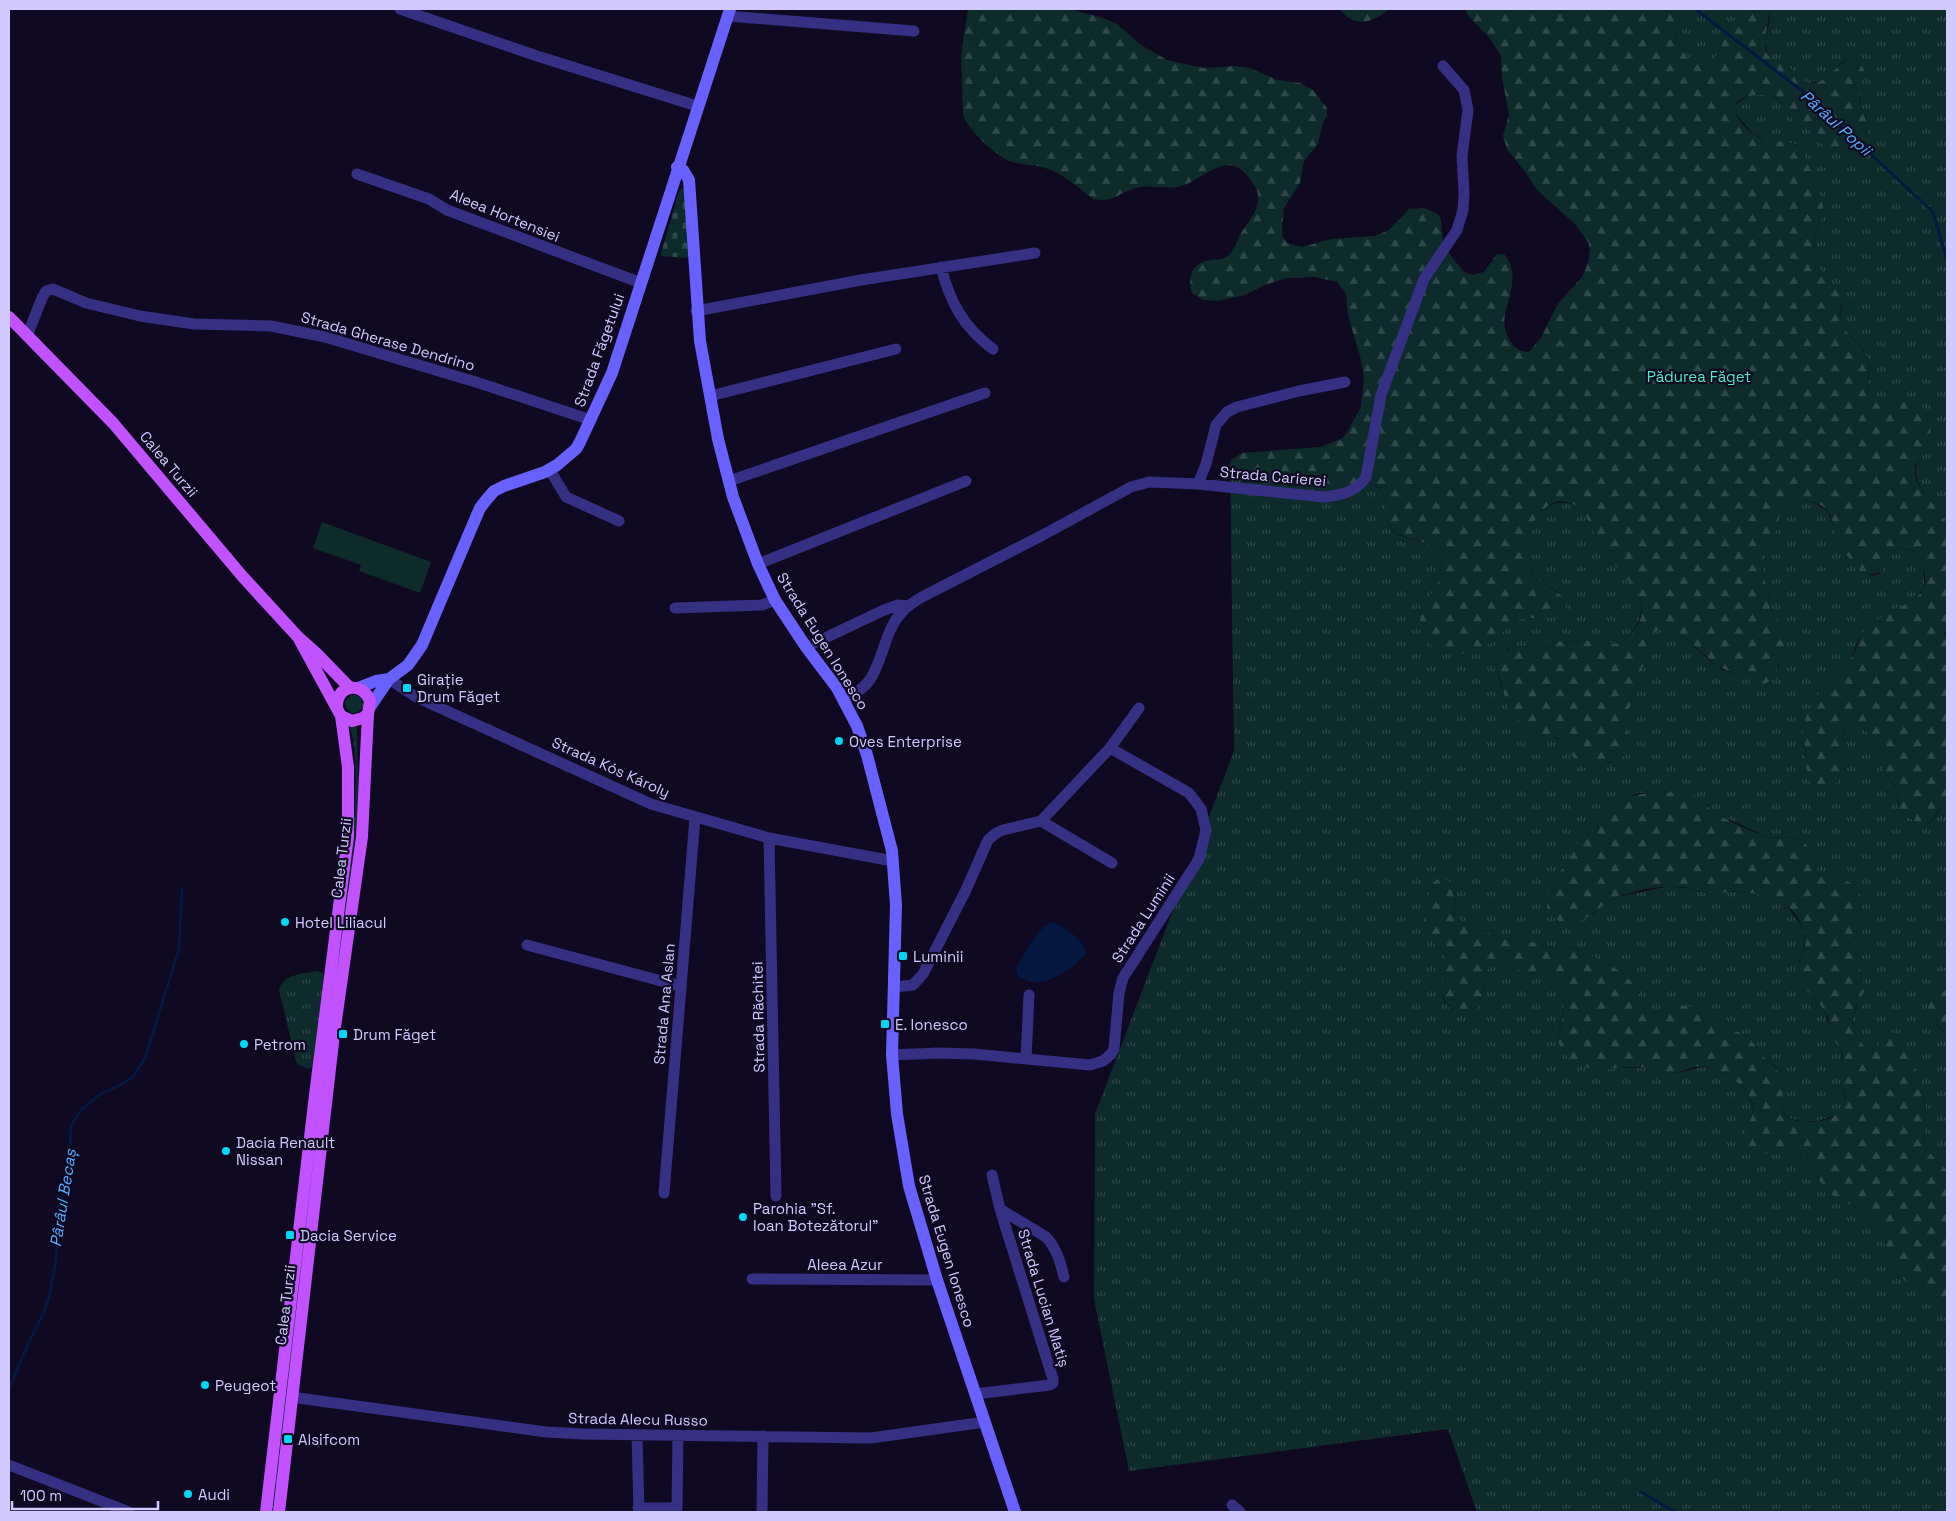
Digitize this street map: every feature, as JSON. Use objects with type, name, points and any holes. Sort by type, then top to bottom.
[{"type":"main road","name":"Calea Turzii","points":[[9,317],[113,424],[243,577],[298,637],[354,688],[368,695],[369,711],[362,838],[334,1034],[278,1512]]},
{"type":"main road","name":"Calea Turzii","points":[[266,1512],[315,1089],[348,836],[348,767],[339,712],[298,637]]},
{"type":"main road","points":[[354,688],[345,690],[338,698],[339,712],[352,722],[363,718],[369,711]]},
{"type":"street","points":[[400,9],[537,56],[698,106]]},
{"type":"street","points":[[729,12],[914,31]]},
{"type":"street","name":"Strada Făgetului","points":[[369,711],[389,679],[408,665],[422,645],[480,508],[494,492],[504,486],[550,470],[558,465],[576,449],[591,420],[612,373],[729,12]]},
{"type":"street","name":"Strada Carierei","points":[[844,701],[864,687],[870,680],[891,629],[902,611],[930,592],[1041,536],[1131,487],[1149,482],[1198,484],[1324,497],[1352,492],[1361,485],[1366,477],[1381,394],[1424,279],[1457,230],[1463,210],[1462,156],[1468,110],[1464,90],[1443,66]]},
{"type":"street","name":"Strada Eugen Ionesco","points":[[678,167],[683,170],[689,180],[696,310],[700,341],[713,396],[718,440],[729,482],[758,564],[775,600],[844,701],[856,726],[867,754],[885,824],[892,861],[896,905],[892,1056],[900,1138],[910,1192],[937,1280],[1016,1512]]},
{"type":"street","name":"Aleea Hortensiei","points":[[357,174],[429,199],[447,210],[641,284]]},
{"type":"street","points":[[696,310],[941,267],[1035,254]]},
{"type":"street","points":[[941,267],[948,292],[968,328],[993,349]]},
{"type":"street","name":"Strada Gherase Dendrino","points":[[27,336],[42,298],[46,291],[53,289],[86,303],[140,316],[194,324],[271,326],[325,336],[479,383],[591,420]]},
{"type":"street","points":[[713,396],[896,349]]},
{"type":"street","points":[[713,396],[733,395],[833,372]]},
{"type":"street","points":[[1198,484],[1206,464],[1216,425],[1227,412],[1237,407],[1280,395],[1345,382]]},
{"type":"street","points":[[729,482],[985,393]]},
{"type":"street","points":[[550,470],[566,497],[620,521]]},
{"type":"street","points":[[758,564],[966,481]]},
{"type":"street","points":[[675,608],[762,604],[775,600]]},
{"type":"street","points":[[806,647],[884,610],[898,605],[909,606]]},
{"type":"street","name":"Strada Făgetului","points":[[354,688],[389,679]]},
{"type":"street","name":"Strada Kós Károly","points":[[389,679],[416,697],[651,804],[769,838],[892,861]]},
{"type":"street","points":[[894,987],[913,985],[923,974],[965,892],[988,840],[1003,830],[1041,821],[1110,748],[1139,708]]},
{"type":"street","name":"Strada Luminii","points":[[892,1056],[939,1052],[1090,1064],[1103,1061],[1111,1054],[1116,1041],[1119,993],[1123,978],[1202,852],[1206,824],[1201,809],[1193,796],[1110,748]]},
{"type":"street","name":"Strada Ana Aslan","points":[[664,1193],[680,986],[696,818]]},
{"type":"street","points":[[1041,821],[1112,863]]},
{"type":"street","name":"Strada Răchitei","points":[[769,838],[776,1196]]},
{"type":"street","points":[[527,945],[680,986]]},
{"type":"street","points":[[1026,1059],[1029,995]]},
{"type":"street","name":"Strada Lucian Matiș","points":[[975,1394],[1050,1385],[1053,1383],[1000,1209],[992,1175]]},
{"type":"street","points":[[1000,1209],[1052,1243],[1058,1254],[1064,1277]]},
{"type":"street","name":"Aleea Azur","points":[[752,1279],[937,1280]]},
{"type":"street","name":"Strada Alecu Russo","points":[[291,1397],[546,1432],[678,1436],[872,1438],[985,1422]]},
{"type":"street","points":[[637,1435],[638,1510],[677,1508],[678,1436]]},
{"type":"street","points":[[762,1512],[763,1436]]},
{"type":"street","points":[[9,1465],[129,1512]]},
{"type":"green space","name":"Pădurea Făget","points":[[968,9],[1069,9],[1103,18],[1117,24],[1141,45],[1167,60],[1204,68],[1235,66],[1249,68],[1278,80],[1300,83],[1313,90],[1327,108],[1327,116],[1323,122],[1318,144],[1304,161],[1300,183],[1284,208],[1282,230],[1283,237],[1287,243],[1302,247],[1331,239],[1375,236],[1389,230],[1409,209],[1424,208],[1438,214],[1441,220],[1443,242],[1450,255],[1464,272],[1472,275],[1484,272],[1497,254],[1504,254],[1506,257],[1511,268],[1513,280],[1504,319],[1506,333],[1516,348],[1529,352],[1541,338],[1557,305],[1582,277],[1588,263],[1590,249],[1588,242],[1575,224],[1537,190],[1507,149],[1503,136],[1509,114],[1502,78],[1501,56],[1489,37],[1469,17],[1465,9],[1678,9],[1677,39],[1679,45],[1682,51],[1691,59],[1702,63],[1708,62],[1717,55],[1727,30],[1743,9],[1769,9],[1765,40],[1767,54],[1772,59],[1790,67],[1804,81],[1811,83],[1819,82],[1844,62],[1851,60],[1857,62],[1864,69],[1859,98],[1869,126],[1863,139],[1853,149],[1840,152],[1826,148],[1811,131],[1794,121],[1781,102],[1775,97],[1757,95],[1743,98],[1735,106],[1735,112],[1742,124],[1754,135],[1767,140],[1795,145],[1801,149],[1823,203],[1822,216],[1814,240],[1814,253],[1821,270],[1839,295],[1843,325],[1867,358],[1869,364],[1868,389],[1871,395],[1880,404],[1916,403],[1923,407],[1928,415],[1930,432],[1927,449],[1916,464],[1914,471],[1917,482],[1943,517],[1947,528],[1947,625],[1945,633],[1947,642],[1947,804],[1939,809],[1933,819],[1921,825],[1902,812],[1898,806],[1897,791],[1894,784],[1881,765],[1879,750],[1867,731],[1855,721],[1848,722],[1843,728],[1843,757],[1836,784],[1826,792],[1820,792],[1812,787],[1807,773],[1803,733],[1810,708],[1826,685],[1851,658],[1865,629],[1920,594],[1925,585],[1925,579],[1922,566],[1916,555],[1906,549],[1893,551],[1881,571],[1874,574],[1864,574],[1851,561],[1840,544],[1830,514],[1822,506],[1811,502],[1799,500],[1788,502],[1780,514],[1777,529],[1766,548],[1762,569],[1768,591],[1769,606],[1784,632],[1784,647],[1776,675],[1771,681],[1757,684],[1717,666],[1674,628],[1667,627],[1653,633],[1649,639],[1646,661],[1639,674],[1627,717],[1631,743],[1629,751],[1625,755],[1610,762],[1585,763],[1573,757],[1565,743],[1560,739],[1536,735],[1528,730],[1509,708],[1506,700],[1495,666],[1501,653],[1514,646],[1537,647],[1552,642],[1582,640],[1620,644],[1634,630],[1641,617],[1641,604],[1637,593],[1601,547],[1584,514],[1575,505],[1563,501],[1552,503],[1535,520],[1529,532],[1526,545],[1525,558],[1528,569],[1536,579],[1563,598],[1567,603],[1563,611],[1552,618],[1525,618],[1518,620],[1488,645],[1471,652],[1454,654],[1437,649],[1429,644],[1422,632],[1421,612],[1423,605],[1433,592],[1439,579],[1442,570],[1441,560],[1434,548],[1401,535],[1390,527],[1387,522],[1384,496],[1376,486],[1364,483],[1328,492],[1309,492],[1295,488],[1267,473],[1260,472],[1238,477],[1230,467],[1230,461],[1242,453],[1320,447],[1341,439],[1346,434],[1361,407],[1364,377],[1348,316],[1346,294],[1337,282],[1315,277],[1286,278],[1265,285],[1245,295],[1217,301],[1203,300],[1192,293],[1190,281],[1195,267],[1205,261],[1223,259],[1228,255],[1257,206],[1257,190],[1241,169],[1224,166],[1215,168],[1182,186],[1136,188],[1112,199],[1101,200],[1093,199],[1051,170],[1009,161],[997,154],[976,134],[963,115],[961,54]]},
{"type":"green space","points":[[1339,9],[1389,9],[1376,18],[1363,22],[1351,19]]},
{"type":"green space","points":[[1678,9],[1743,9],[1727,30],[1717,55],[1708,62],[1702,63],[1691,59],[1682,51],[1679,45],[1677,39]]},
{"type":"green space","points":[[1769,9],[1947,9],[1947,524],[1923,491],[1916,473],[1917,464],[1922,456],[1923,408],[1917,404],[1910,403],[1881,405],[1872,397],[1868,387],[1869,365],[1866,355],[1843,326],[1840,298],[1817,264],[1814,245],[1823,210],[1818,187],[1801,149],[1795,144],[1766,140],[1753,134],[1735,113],[1735,106],[1745,98],[1764,95],[1776,98],[1781,102],[1794,121],[1813,133],[1824,146],[1858,145],[1867,133],[1867,118],[1861,105],[1859,90],[1846,60],[1824,81],[1809,83],[1802,81],[1780,62],[1773,60],[1768,55],[1765,41],[1770,19]]},
{"type":"green space","points":[[680,188],[687,191],[688,258],[660,256]]},
{"type":"green space","points":[[1230,467],[1234,473],[1242,476],[1261,472],[1270,474],[1300,489],[1352,483],[1363,483],[1378,488],[1385,498],[1387,520],[1392,530],[1405,537],[1427,544],[1438,553],[1441,560],[1442,571],[1424,607],[1421,626],[1430,642],[1446,653],[1500,635],[1510,624],[1523,618],[1552,617],[1558,592],[1537,580],[1528,569],[1525,559],[1527,536],[1531,525],[1547,507],[1557,503],[1568,503],[1578,507],[1587,518],[1601,547],[1636,589],[1641,606],[1638,622],[1632,632],[1620,644],[1582,640],[1552,642],[1538,647],[1514,646],[1507,649],[1497,672],[1508,707],[1522,724],[1527,729],[1562,740],[1567,745],[1573,758],[1580,761],[1609,763],[1628,753],[1629,731],[1626,724],[1627,717],[1639,674],[1646,661],[1649,639],[1653,633],[1660,629],[1674,628],[1711,662],[1723,670],[1744,677],[1757,684],[1771,681],[1778,669],[1784,647],[1784,632],[1769,606],[1768,591],[1762,569],[1766,548],[1777,529],[1780,514],[1788,502],[1809,501],[1828,512],[1843,547],[1857,568],[1867,574],[1878,574],[1890,554],[1897,549],[1910,551],[1919,559],[1924,576],[1924,589],[1913,599],[1876,621],[1860,637],[1851,658],[1835,674],[1813,703],[1806,717],[1803,732],[1807,771],[1811,785],[1841,772],[1844,750],[1843,728],[1848,722],[1855,721],[1875,743],[1880,753],[1883,770],[1896,789],[1898,805],[1906,814],[1914,820],[1925,824],[1932,820],[1943,806],[1947,804],[1947,993],[1943,989],[1937,1025],[1947,1035],[1947,1170],[1926,1149],[1924,1142],[1926,1105],[1910,1049],[1886,1035],[1877,1047],[1871,1049],[1863,1045],[1853,1028],[1852,1020],[1864,985],[1854,950],[1861,898],[1834,879],[1820,874],[1812,854],[1803,842],[1796,838],[1767,837],[1713,812],[1709,806],[1691,795],[1639,793],[1632,795],[1612,805],[1595,829],[1578,844],[1552,881],[1548,910],[1558,920],[1593,914],[1604,904],[1618,897],[1669,886],[1706,893],[1745,891],[1774,898],[1787,906],[1801,925],[1805,939],[1803,954],[1799,961],[1802,982],[1825,1012],[1831,1033],[1841,1051],[1843,1065],[1841,1080],[1845,1102],[1843,1109],[1839,1114],[1818,1121],[1803,1122],[1789,1118],[1784,1114],[1781,1107],[1781,1072],[1764,1057],[1751,1040],[1739,1032],[1724,1030],[1695,1008],[1673,1006],[1653,1014],[1646,1012],[1642,1008],[1640,994],[1632,982],[1615,968],[1589,954],[1576,949],[1502,938],[1462,923],[1454,914],[1455,892],[1429,895],[1425,925],[1429,936],[1445,958],[1446,966],[1442,996],[1451,1008],[1461,1014],[1485,992],[1484,978],[1486,970],[1497,964],[1504,963],[1525,972],[1545,976],[1561,988],[1564,1005],[1558,1042],[1569,1058],[1580,1065],[1598,1068],[1637,1067],[1676,1073],[1705,1067],[1727,1075],[1743,1088],[1749,1096],[1753,1113],[1750,1122],[1778,1147],[1786,1148],[1811,1162],[1820,1182],[1844,1201],[1863,1212],[1876,1224],[1883,1237],[1889,1259],[1908,1283],[1924,1289],[1947,1302],[1947,1512],[1477,1512],[1448,1429],[1129,1471],[1094,1299],[1095,1114],[1234,751]]},
{"type":"green space","points":[[322,522],[431,562],[420,593],[359,571],[361,565],[313,548]]},
{"type":"green space","points":[[354,695],[360,698],[363,704],[360,710],[354,713],[348,710],[345,704],[348,698]]},
{"type":"green space","points":[[349,726],[357,726],[358,793],[356,829],[274,1512],[270,1512],[352,848],[356,768],[353,738]]},
{"type":"green space","points":[[1654,792],[1691,794],[1701,799],[1713,811],[1727,820],[1752,831],[1769,837],[1793,838],[1802,841],[1811,852],[1820,874],[1849,882],[1858,891],[1861,898],[1854,950],[1864,985],[1864,992],[1856,1006],[1852,1020],[1853,1028],[1863,1045],[1871,1049],[1877,1047],[1888,1032],[1896,1033],[1910,1049],[1926,1105],[1924,1142],[1926,1149],[1947,1170],[1947,1302],[1924,1289],[1908,1283],[1902,1278],[1889,1259],[1883,1237],[1876,1224],[1857,1208],[1830,1194],[1820,1182],[1811,1162],[1786,1148],[1778,1147],[1764,1154],[1750,1149],[1745,1133],[1754,1110],[1752,1102],[1742,1087],[1731,1077],[1717,1070],[1702,1067],[1694,1067],[1672,1073],[1639,1067],[1595,1069],[1578,1065],[1567,1056],[1558,1042],[1564,1005],[1564,996],[1561,988],[1545,976],[1525,972],[1501,963],[1486,970],[1484,978],[1485,1000],[1479,1008],[1473,1012],[1462,1014],[1455,1012],[1445,1001],[1442,989],[1445,971],[1444,958],[1441,951],[1426,933],[1424,923],[1432,886],[1440,877],[1453,887],[1454,914],[1462,923],[1502,938],[1575,949],[1589,954],[1615,968],[1632,982],[1640,994],[1642,1008],[1646,1012],[1653,1014],[1673,1006],[1688,1006],[1702,1011],[1724,1030],[1739,1032],[1751,1040],[1764,1057],[1786,1078],[1781,1106],[1784,1114],[1790,1118],[1797,1121],[1816,1122],[1834,1116],[1840,1111],[1845,1099],[1841,1079],[1842,1053],[1832,1036],[1826,1013],[1803,985],[1798,974],[1798,965],[1804,952],[1805,940],[1801,924],[1789,907],[1772,899],[1746,892],[1734,891],[1711,894],[1683,887],[1664,887],[1645,889],[1618,897],[1583,920],[1575,923],[1566,924],[1557,920],[1547,910],[1547,895],[1552,881],[1578,844],[1595,829],[1612,805],[1624,797]]},
{"type":"green space","points":[[316,971],[323,973],[324,976],[313,1066],[309,1069],[299,1065],[296,1061],[279,990],[281,985],[289,978]]},
{"type":"green space","points":[[1937,987],[1947,993],[1947,1035],[1933,1018],[1927,1003],[1927,996],[1930,991]]},
{"type":"water","points":[[1052,922],[1073,934],[1082,943],[1086,953],[1072,967],[1055,978],[1046,981],[1027,981],[1018,976],[1016,968],[1037,935],[1047,924]]},
{"type":"waterway","name":"Pârâul Popii","points":[[1695,9],[1805,93],[1933,212],[1947,260]]},
{"type":"waterway","name":"Pârâul Becaș","points":[[9,1389],[44,1312],[50,1293],[56,1259],[58,1207],[71,1167],[70,1133],[72,1124],[81,1110],[99,1095],[133,1077],[145,1058],[179,949],[182,889]]},
{"type":"waterway","points":[[1641,1492],[1675,1512]]},
{"type":"place","name":"Girație Drum Făget","points":[[407,688]]},
{"type":"place","name":"Oves Enterprise","points":[[839,741]]},
{"type":"place","name":"Hotel Liliacul","points":[[285,922]]},
{"type":"place","name":"Luminii","points":[[903,956]]},
{"type":"place","name":"E. Ionesco","points":[[885,1024]]},
{"type":"place","name":"Drum Făget","points":[[343,1034]]},
{"type":"place","name":"Petrom","points":[[244,1044]]},
{"type":"place","name":"Dacia Renault Nissan","points":[[226,1151]]},
{"type":"place","name":"Parohia \"Sf. Ioan Botezătorul\"","points":[[743,1217]]},
{"type":"place","name":"Dacia Service","points":[[290,1235]]},
{"type":"place","name":"Peugeot","points":[[205,1385]]},
{"type":"place","name":"Alsifcom","points":[[288,1439]]},
{"type":"place","name":"Audi","points":[[188,1494]]}]
